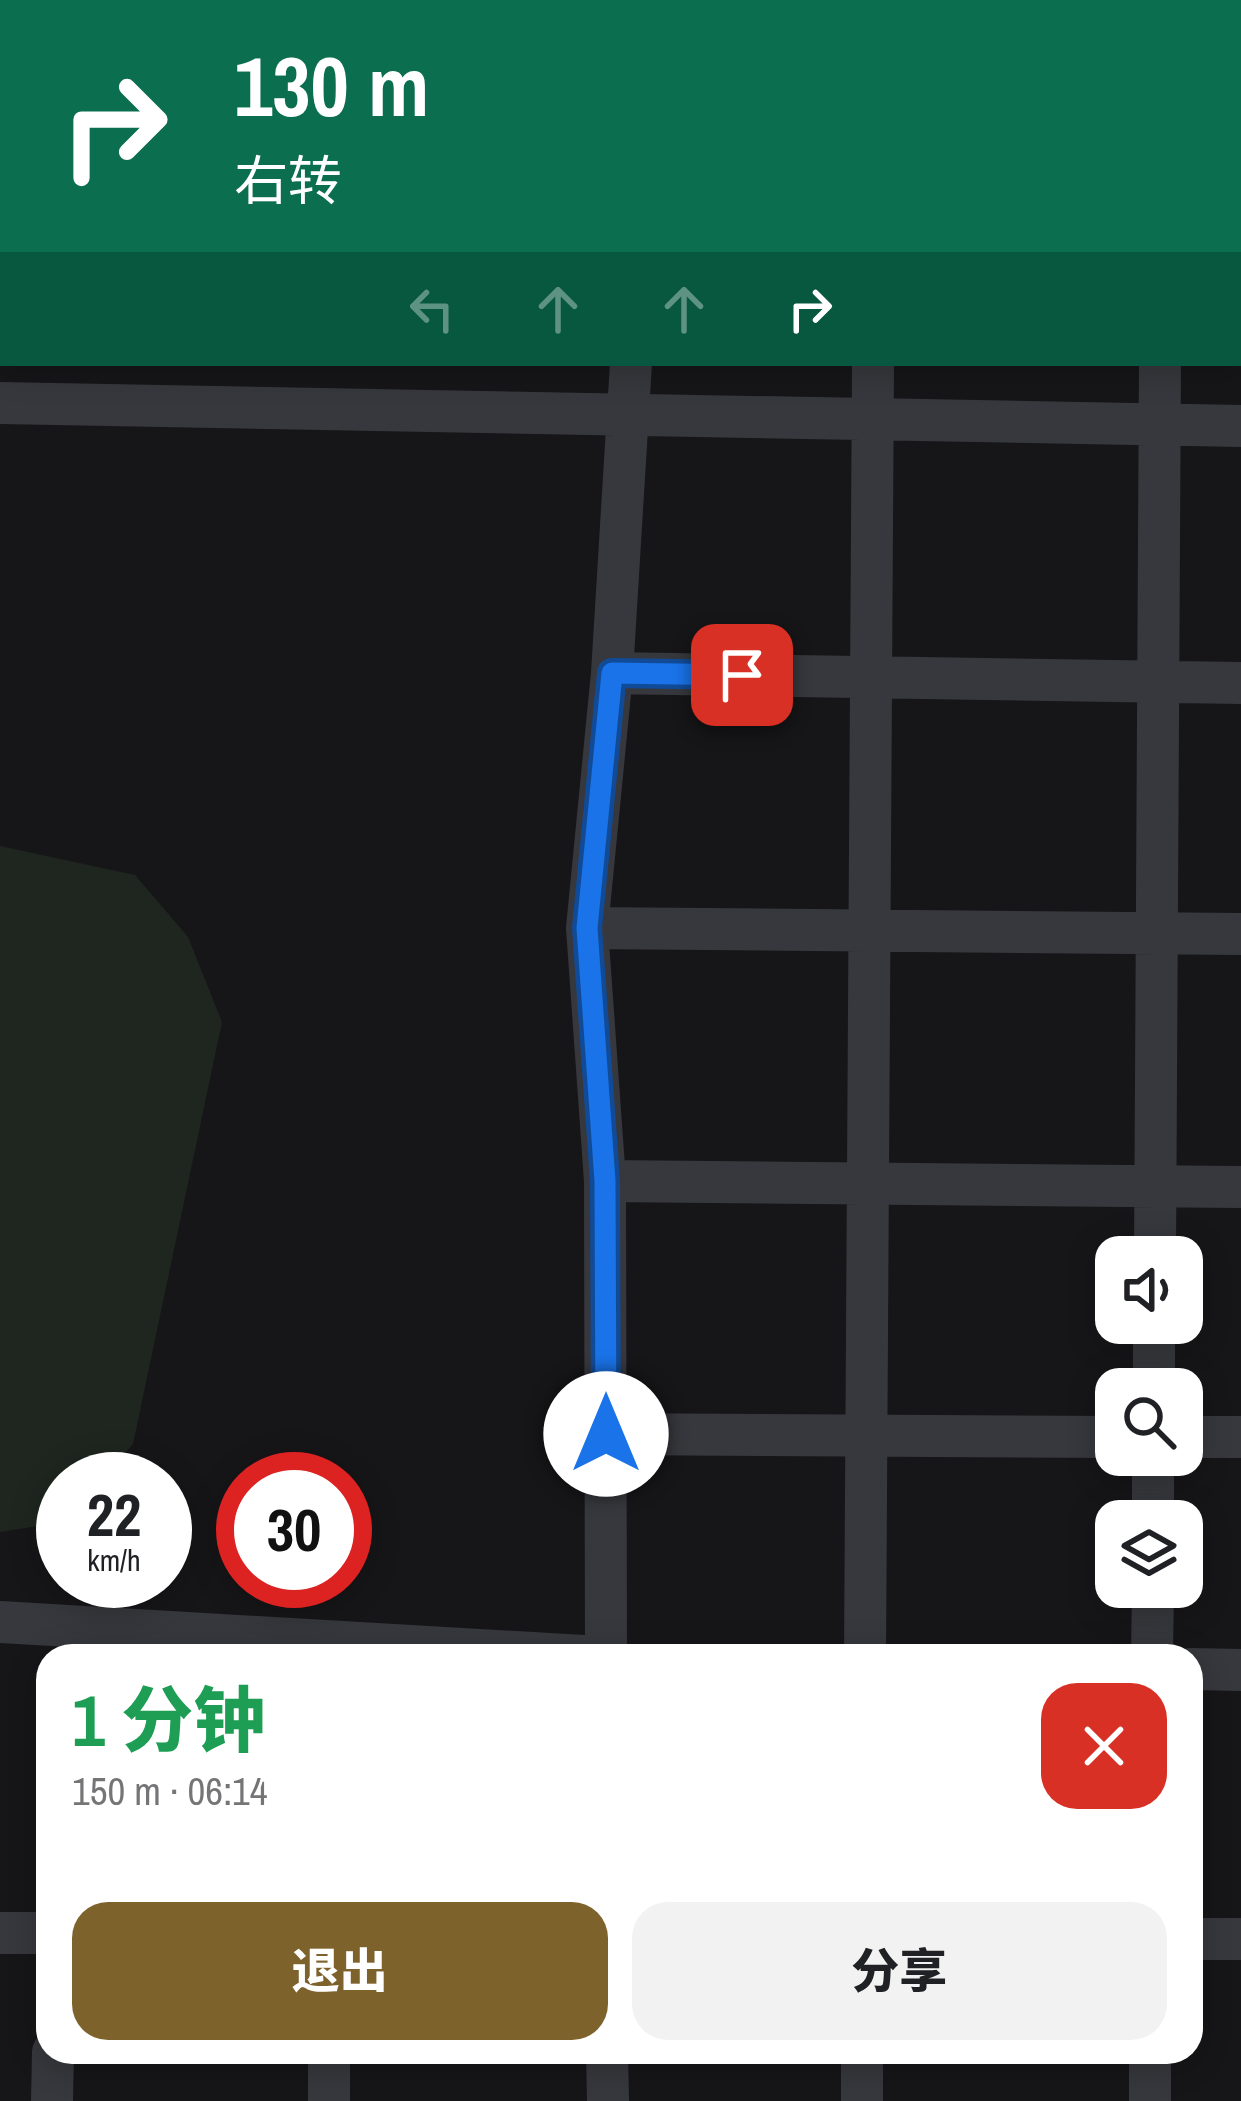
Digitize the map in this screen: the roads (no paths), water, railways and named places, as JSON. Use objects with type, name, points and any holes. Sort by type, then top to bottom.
[{"type":"street","points":[[606,1644],[605,1181],[587,928],[612,673],[632,366]]},
{"type":"street","points":[[865,1644],[873,366]]},
{"type":"street","points":[[1155,1236],[1160,366]]},
{"type":"street","points":[[0,404],[1241,426]]},
{"type":"street","points":[[612,673],[1241,683]]},
{"type":"street","points":[[587,928],[1241,934]]},
{"type":"street","points":[[605,1181],[1241,1187]]},
{"type":"street","points":[[606,1434],[1095,1437]]},
{"type":"street","points":[[1203,1437],[1241,1437]]},
{"type":"street","points":[[1152,1644],[1153,1608]]},
{"type":"street","points":[[0,1622],[60,1641],[162,1644]]},
{"type":"street","points":[[1203,1669],[1241,1670]]},
{"type":"street","points":[[0,1933],[36,1933]]},
{"type":"street","points":[[1203,1939],[1241,1939]]},
{"type":"street","points":[[52,2064],[52,2101]]},
{"type":"street","points":[[329,2064],[329,2101]]},
{"type":"street","points":[[608,2064],[608,2101]]},
{"type":"street","points":[[862,2064],[862,2101]]},
{"type":"street","points":[[1150,2064],[1150,2101]]}]
